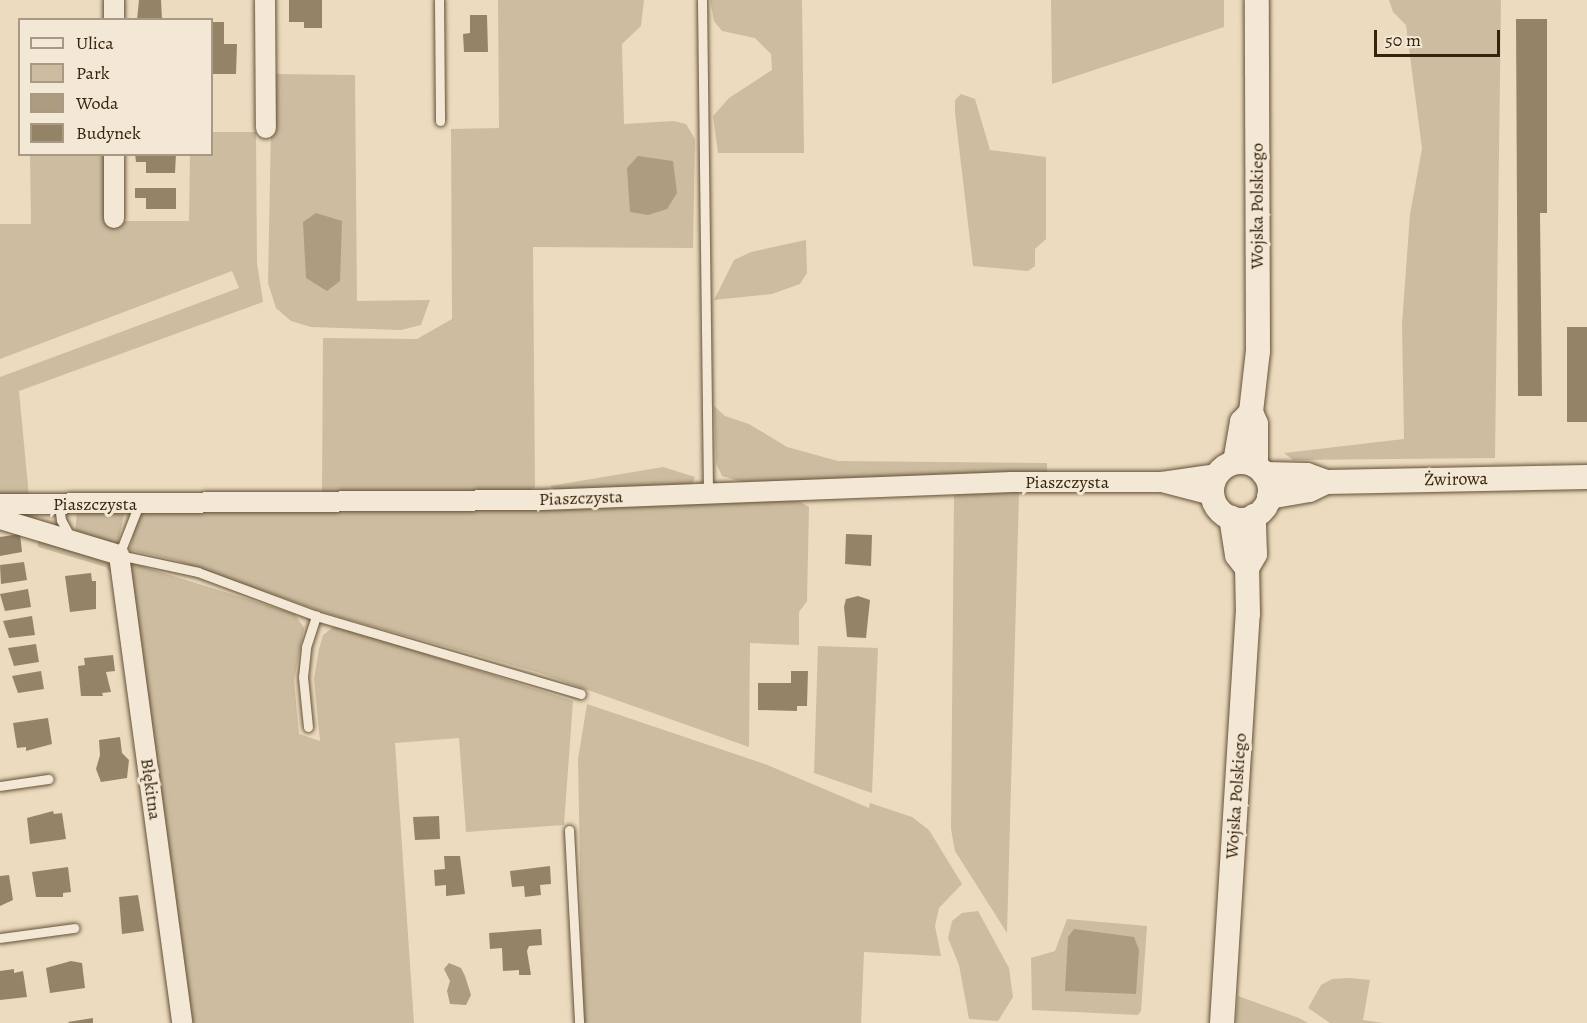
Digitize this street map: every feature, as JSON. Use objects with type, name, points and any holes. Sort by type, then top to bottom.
[{"type":"street","points":[[114,0],[114,18]]},
{"type":"street","points":[[265,0],[266,128]]},
{"type":"street","name":"Wojska Polskiego","points":[[1222,1023],[1248,614],[1247,568],[1236,555],[1242,488],[1256,424],[1251,412],[1258,351],[1257,0]]},
{"type":"street","points":[[114,156],[114,218]]},
{"type":"street","name":"Żwirowa","points":[[1242,488],[1307,475],[1326,482],[1587,477]]},
{"type":"street","name":"Piaszczysta","points":[[0,504],[542,500],[1022,482],[1162,482],[1242,488]]},
{"type":"street","points":[[0,519],[119,555]]},
{"type":"street","name":"Błękitna","points":[[119,555],[182,1023]]},
{"type":"lane","points":[[439,0],[440,121]]},
{"type":"lane","points":[[702,0],[708,492]]},
{"type":"lane","points":[[140,503],[119,555],[198,572],[316,616],[581,694]]},
{"type":"lane","points":[[59,504],[61,520],[73,540]]},
{"type":"lane","points":[[308,727],[303,677],[306,647],[316,616]]},
{"type":"lane","points":[[0,786],[48,779]]},
{"type":"lane","points":[[569,830],[579,1023]]},
{"type":"lane","points":[[0,938],[74,928]]},
{"type":"green space","points":[[498,0],[644,0],[641,26],[622,44],[624,124],[674,121],[686,124],[695,139],[693,248],[533,247],[535,487],[530,491],[322,492],[323,338],[417,339],[452,319],[451,129],[499,128]]},
{"type":"green space","points":[[710,0],[802,0],[804,153],[718,153],[713,116],[729,98],[772,70],[771,54],[755,38],[722,31],[714,21]]},
{"type":"green space","points":[[1051,0],[1224,0],[1224,27],[1052,84]]},
{"type":"green space","points":[[1389,0],[1501,0],[1495,458],[1293,460],[1284,453],[1404,439],[1402,324],[1410,214],[1422,149],[1406,25],[1393,12]]},
{"type":"green space","points":[[272,74],[355,75],[357,301],[430,300],[421,325],[401,330],[311,327],[291,321],[276,308],[268,283]]},
{"type":"green space","points":[[961,94],[975,99],[990,150],[1046,157],[1046,239],[1035,249],[1035,266],[1028,271],[973,266],[955,113],[955,100]]},
{"type":"green space","points":[[213,132],[256,132],[257,263],[263,302],[19,391],[29,497],[0,494],[0,377],[239,288],[232,271],[0,359],[0,224],[31,224],[30,156],[106,156],[122,221],[189,221],[190,156],[213,156]]},
{"type":"green space","points":[[806,240],[807,273],[800,284],[772,294],[714,300],[734,260],[751,252]]},
{"type":"green space","points":[[714,406],[725,416],[749,424],[787,447],[838,461],[1047,463],[1047,472],[750,484],[722,476],[716,463]]},
{"type":"green space","points":[[663,467],[695,477],[691,486],[556,490],[550,486]]},
{"type":"green space","points":[[1019,492],[1007,933],[955,851],[951,829],[954,495]]},
{"type":"green space","points":[[799,501],[809,507],[807,601],[799,612],[799,645],[750,643],[749,747],[540,673],[329,614],[175,560],[130,550],[136,521],[145,510],[328,511]]},
{"type":"green space","points":[[77,510],[125,510],[117,547],[75,534]]},
{"type":"green space","points":[[37,535],[112,558],[114,576],[106,567],[38,547]]},
{"type":"green space","points":[[128,562],[295,614],[304,628],[294,680],[299,734],[320,741],[314,679],[323,635],[336,625],[573,701],[564,825],[466,832],[459,738],[395,743],[414,1023],[187,1023]]},
{"type":"green space","points":[[818,646],[878,648],[872,793],[814,773]]},
{"type":"green space","points":[[587,704],[765,764],[869,808],[870,803],[912,817],[929,830],[962,884],[939,908],[935,926],[941,956],[864,952],[861,1023],[583,1023],[578,759]]},
{"type":"green space","points":[[978,911],[1009,968],[1013,997],[998,1021],[969,1019],[959,965],[948,938],[952,921],[962,913]]},
{"type":"green space","points":[[1067,919],[1147,926],[1141,1011],[1138,1015],[1032,1010],[1031,958],[1055,951]]},
{"type":"green space","points":[[1332,979],[1370,980],[1363,1020],[1384,1023],[1330,1023],[1308,1008],[1321,985]]},
{"type":"green space","points":[[1238,996],[1299,1018],[1308,1023],[1236,1023]]},
{"type":"water","points":[[638,156],[673,161],[677,193],[667,209],[648,215],[630,212],[627,168]]},
{"type":"water","points":[[316,213],[342,221],[340,281],[327,291],[306,278],[303,222]]},
{"type":"water","points":[[1074,929],[1134,937],[1139,950],[1136,994],[1065,991],[1068,937]]},
{"type":"water","points":[[449,963],[461,968],[465,976],[471,995],[466,1005],[450,1004],[447,991],[450,981],[444,969]]},
{"type":"building","points":[[139,0],[161,0],[162,18],[137,18]]},
{"type":"building","points":[[289,0],[322,0],[322,28],[304,28],[304,22],[289,22]]},
{"type":"building","points":[[470,15],[487,15],[488,52],[464,52],[463,34],[470,33]]},
{"type":"building","points":[[1516,19],[1547,19],[1547,213],[1540,213],[1542,396],[1518,396]]},
{"type":"building","points":[[213,22],[224,22],[224,44],[237,44],[236,74],[213,74]]},
{"type":"building","points":[[135,156],[176,156],[175,173],[146,173],[146,162],[136,162]]},
{"type":"building","points":[[135,188],[176,188],[176,209],[146,209],[146,198],[135,198]]},
{"type":"building","points":[[1567,327],[1587,327],[1587,422],[1567,422]]},
{"type":"building","points":[[20,534],[22,552],[0,556],[0,537]]},
{"type":"building","points":[[846,534],[872,535],[871,566],[845,564]]},
{"type":"building","points":[[24,562],[27,580],[1,584],[0,565]]},
{"type":"building","points":[[91,573],[92,581],[96,581],[96,609],[70,612],[65,576]]},
{"type":"building","points":[[28,589],[31,607],[5,611],[0,594]]},
{"type":"building","points":[[858,596],[870,600],[866,638],[847,637],[844,607],[846,599]]},
{"type":"building","points":[[32,616],[35,635],[9,638],[3,621]]},
{"type":"building","points":[[36,644],[39,662],[14,666],[8,648]]},
{"type":"building","points":[[113,655],[115,671],[106,672],[111,692],[102,693],[103,696],[81,696],[78,666],[85,665],[84,658]]},
{"type":"building","points":[[41,671],[44,689],[18,693],[12,676]]},
{"type":"building","points":[[791,671],[808,671],[807,706],[797,706],[797,711],[758,710],[758,683],[791,683]]},
{"type":"building","points":[[48,718],[52,744],[26,751],[26,747],[17,748],[13,723]]},
{"type":"building","points":[[120,737],[122,753],[129,760],[127,778],[101,782],[96,769],[100,755],[99,740]]},
{"type":"building","points":[[53,811],[54,814],[62,813],[66,839],[30,844],[27,818]]},
{"type":"building","points":[[439,816],[440,839],[415,840],[413,817]]},
{"type":"building","points":[[444,856],[460,856],[465,894],[446,896],[446,885],[435,886],[434,870],[445,869]]},
{"type":"building","points":[[550,866],[551,884],[540,885],[541,895],[525,897],[524,886],[512,887],[510,871]]},
{"type":"building","points":[[68,867],[71,892],[63,893],[63,897],[36,897],[32,872]]},
{"type":"building","points":[[9,875],[13,900],[0,906],[0,876]]},
{"type":"building","points":[[138,895],[144,931],[122,934],[119,897]]},
{"type":"building","points":[[541,929],[542,945],[529,946],[527,951],[531,975],[519,975],[519,970],[503,971],[502,948],[490,949],[489,933]]},
{"type":"building","points":[[71,961],[82,963],[85,988],[50,993],[46,968]]},
{"type":"building","points":[[14,969],[14,973],[23,971],[27,997],[0,1000],[0,971]]},
{"type":"building","points":[[93,1018],[93,1023],[68,1022]]}]
